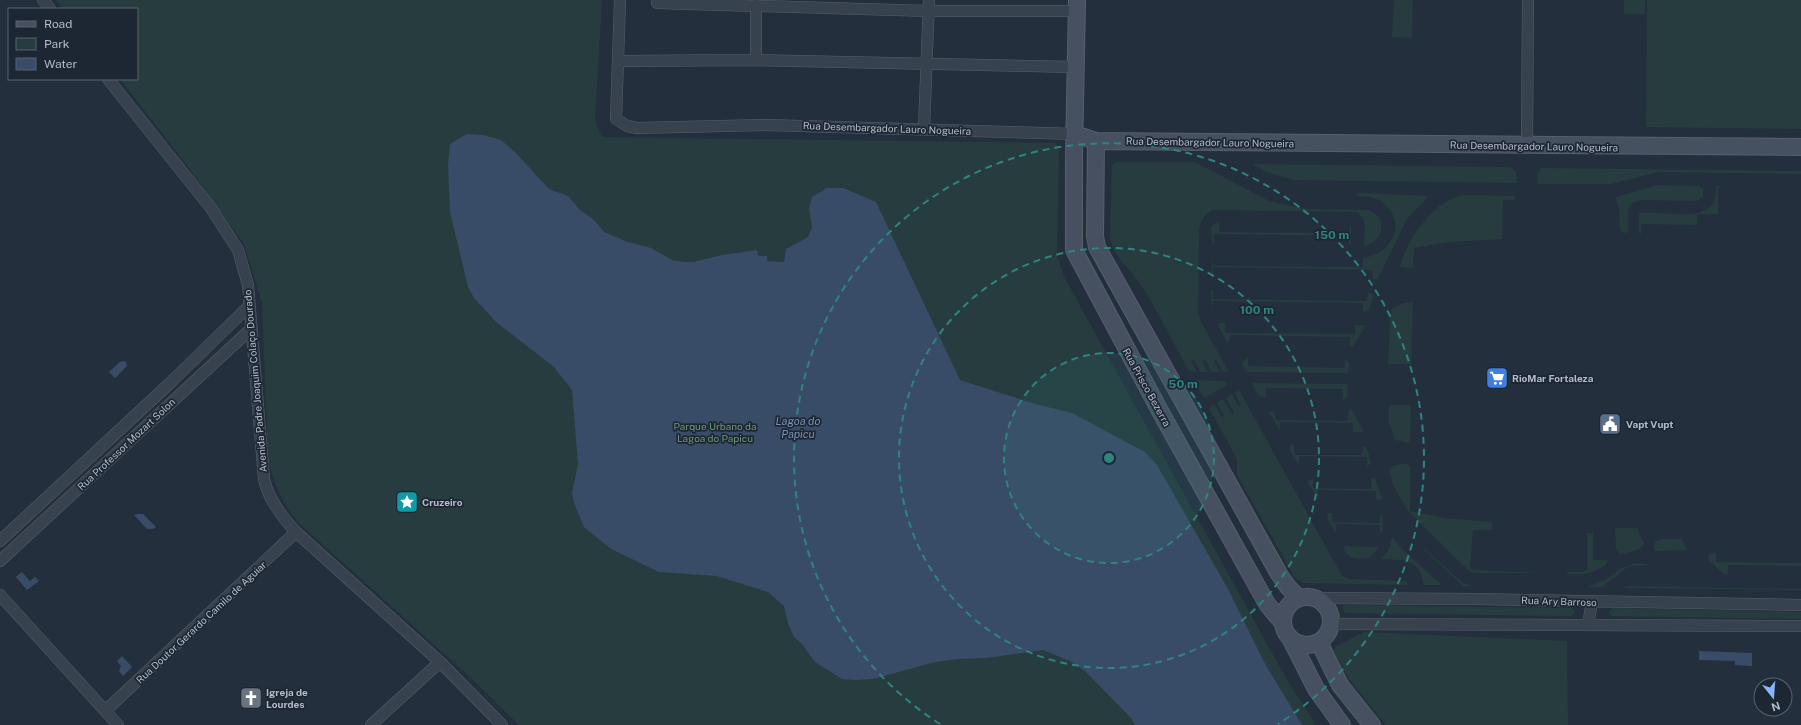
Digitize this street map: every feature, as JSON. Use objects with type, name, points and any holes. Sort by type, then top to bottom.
[{"type":"street","points":[[43,0],[49,8]]},
{"type":"street","points":[[620,0],[618,61],[756,60],[1076,67]]},
{"type":"street","points":[[1527,146],[1528,0]]},
{"type":"street","points":[[657,3],[756,5],[774,3],[1077,6]]},
{"type":"street","points":[[756,5],[756,60]]},
{"type":"street","points":[[924,129],[928,64],[929,5]]},
{"type":"street","name":"Rua Prisco Bezerra","points":[[1077,6],[1073,241],[1078,260],[1263,597],[1274,614],[1283,623]]},
{"type":"street","name":"Rua Desembargador Lauro Nogueira","points":[[618,61],[616,119],[621,123],[637,128],[766,125],[924,129],[1075,134],[1096,141],[1527,146],[1801,147]]},
{"type":"street","name":"Avenida Padre Joaquim Colaço Dourado","points":[[109,80],[149,128],[221,221],[240,256],[248,285],[264,481],[279,512],[296,532],[440,662],[502,725]]},
{"type":"street","points":[[1096,141],[1095,236],[1097,247],[1279,574],[1299,598]]},
{"type":"street","name":"Rua Professor Mozart Solon","points":[[0,541],[169,384],[249,306]]},
{"type":"street","name":"Rua Professor Mozart Solon","points":[[0,561],[252,328]]},
{"type":"street","name":"Rua Doutor Gerardo Camilo de Aguiar","points":[[105,711],[296,532]]},
{"type":"street","points":[[0,595],[118,725]]},
{"type":"street","points":[[1290,638],[1298,644],[1309,645],[1319,642],[1327,634],[1331,624],[1331,616],[1328,609],[1317,598],[1308,596],[1299,598],[1292,602],[1286,608],[1283,615],[1283,623],[1285,631],[1316,689],[1342,725]]},
{"type":"street","name":"Rua Ary Barroso","points":[[1317,598],[1474,599],[1801,605]]},
{"type":"street","points":[[1588,624],[1592,602]]},
{"type":"street","points":[[1331,624],[1801,626]]},
{"type":"street","points":[[1319,642],[1340,685],[1372,725]]},
{"type":"street","points":[[372,725],[440,662]]},
{"type":"green space","name":"Parque Urbano da Lagoa do Papicu","points":[[56,0],[602,0],[595,120],[602,137],[1055,143],[1059,148],[1057,254],[1063,275],[1287,680],[1316,725],[519,725],[471,678],[300,524],[289,510],[276,486],[268,459],[262,303],[244,244],[186,164],[121,80],[138,80],[138,8],[62,8]]},
{"type":"green space","points":[[1394,0],[1413,0],[1412,38],[1392,37]]},
{"type":"green space","points":[[1624,0],[1645,0],[1645,14],[1624,14]]},
{"type":"green space","points":[[1647,0],[1801,0],[1801,129],[1646,127]]},
{"type":"green space","points":[[1116,162],[1195,162],[1269,201],[1308,209],[1368,210],[1379,218],[1381,224],[1380,235],[1371,243],[1364,246],[1364,223],[1363,219],[1357,212],[1213,210],[1204,216],[1199,232],[1198,313],[1200,320],[1229,372],[1223,372],[1216,360],[1214,361],[1220,372],[1212,372],[1205,360],[1202,361],[1208,372],[1200,372],[1194,360],[1191,361],[1197,372],[1189,371],[1148,296],[1137,279],[1118,257],[1112,244],[1110,237],[1112,166]]},
{"type":"green space","points":[[1252,164],[1510,167],[1516,172],[1517,183],[1294,180],[1269,173]]},
{"type":"green space","points":[[1541,168],[1801,171],[1801,174],[1659,172],[1611,184],[1538,184],[1537,175]]},
{"type":"green space","points":[[1658,185],[1698,186],[1703,189],[1703,197],[1697,201],[1642,200],[1633,202],[1628,209],[1628,233],[1622,232],[1620,228],[1619,210],[1616,197]]},
{"type":"green space","points":[[1716,186],[1721,186],[1718,190],[1718,214],[1697,214],[1697,225],[1641,224],[1641,234],[1639,233],[1639,213],[1650,212],[1689,214],[1700,212],[1709,208],[1714,199]]},
{"type":"green space","points":[[1361,193],[1429,196],[1406,220],[1378,279],[1373,279],[1372,270],[1213,267],[1213,277],[1211,277],[1213,256],[1213,266],[1363,267],[1363,258],[1373,255],[1389,244],[1394,236],[1395,227],[1394,218],[1390,210],[1382,202],[1375,198],[1355,195]]},
{"type":"green space","points":[[1464,195],[1516,196],[1515,200],[1503,200],[1502,239],[1450,242],[1414,248],[1413,268],[1400,267],[1408,245],[1423,222],[1443,204],[1453,198]]},
{"type":"green space","points":[[1219,222],[1219,232],[1349,233],[1350,224],[1351,245],[1349,245],[1349,236],[1214,234],[1214,243],[1212,243],[1211,227]]},
{"type":"green space","points":[[1211,290],[1213,290],[1213,299],[1367,301],[1368,292],[1372,294],[1373,298],[1369,310],[1363,312],[1363,303],[1213,301],[1212,310]]},
{"type":"green space","points":[[1413,302],[1411,364],[1388,364],[1392,309],[1403,303]]},
{"type":"green space","points":[[1219,323],[1225,323],[1225,333],[1355,334],[1355,325],[1364,325],[1365,327],[1353,346],[1350,346],[1350,337],[1230,335],[1228,344],[1218,325]]},
{"type":"green space","points":[[1248,358],[1248,366],[1345,368],[1345,358],[1349,363],[1348,373],[1246,372],[1242,362]]},
{"type":"green space","points":[[1194,380],[1225,381],[1227,385],[1204,398]]},
{"type":"green space","points":[[1252,383],[1348,384],[1347,398],[1343,400],[1343,389],[1266,388],[1266,398],[1258,395]]},
{"type":"green space","points":[[1239,390],[1342,576],[1349,579],[1406,581],[1408,585],[1303,583],[1295,578],[1237,475],[1237,459],[1209,408],[1214,404],[1222,417],[1224,416],[1217,403],[1223,399],[1232,414],[1234,412],[1226,398],[1232,394],[1238,406],[1241,405],[1235,393]]},
{"type":"green space","points":[[1389,405],[1411,405],[1410,443],[1395,440],[1389,423]]},
{"type":"green space","points":[[1349,410],[1353,411],[1363,429],[1363,432],[1353,432],[1353,423],[1280,422],[1280,431],[1269,412],[1275,411],[1275,420],[1347,421]]},
{"type":"green space","points":[[1294,444],[1294,455],[1362,455],[1363,446],[1367,448],[1371,463],[1367,467],[1367,457],[1299,456],[1299,466],[1289,449],[1291,445]]},
{"type":"green space","points":[[1407,464],[1410,467],[1410,511],[1445,518],[1491,522],[1493,525],[1491,530],[1473,530],[1470,567],[1472,570],[1542,573],[1470,572],[1407,510],[1393,485],[1389,470],[1392,466]]},
{"type":"green space","points":[[1313,478],[1313,488],[1371,489],[1371,479],[1373,478],[1376,480],[1382,499],[1376,500],[1376,491],[1318,490],[1318,499],[1307,482]]},
{"type":"green space","points":[[1328,513],[1332,513],[1332,522],[1380,523],[1380,513],[1383,517],[1382,533],[1380,534],[1380,525],[1336,524],[1336,534],[1327,518]]},
{"type":"green space","points":[[1615,528],[1638,528],[1644,545],[1636,550],[1620,554],[1616,549]]},
{"type":"green space","points":[[1587,533],[1593,533],[1593,560],[1607,560],[1607,563],[1588,573],[1578,575],[1567,574],[1567,572],[1582,572],[1587,570]]},
{"type":"green space","points":[[1409,535],[1463,583],[1474,586],[1463,586]]},
{"type":"green space","points":[[1392,537],[1404,551],[1442,585],[1423,585],[1422,576],[1419,570],[1415,565],[1409,562],[1381,559],[1389,549]]},
{"type":"green space","points":[[1661,539],[1682,539],[1687,550],[1655,551],[1655,542]]},
{"type":"green space","points":[[1343,547],[1378,548],[1370,558],[1358,559],[1347,555]]},
{"type":"green space","points":[[1716,552],[1716,562],[1801,563],[1801,566],[1728,565],[1728,574],[1724,574],[1708,560],[1709,555]]},
{"type":"green space","points":[[1636,563],[1653,565],[1632,566],[1626,568],[1602,587],[1588,587],[1605,580],[1620,569]]},
{"type":"green space","points":[[1628,586],[1801,589],[1801,590],[1622,588]]},
{"type":"green space","points":[[1345,605],[1572,608],[1575,613],[1571,616],[1345,613],[1342,608]]},
{"type":"green space","points":[[1612,608],[1801,612],[1801,619],[1612,616],[1609,613]]},
{"type":"green space","points":[[1364,632],[1567,641],[1568,725],[1386,725],[1349,679],[1334,651],[1335,647]]},
{"type":"water","name":"Lagoa do Papicu","points":[[467,134],[483,135],[501,140],[515,152],[549,189],[568,196],[580,210],[594,220],[604,232],[628,242],[651,248],[672,260],[684,262],[693,262],[722,255],[757,250],[758,256],[767,256],[767,261],[784,262],[786,249],[808,237],[812,228],[809,207],[812,197],[827,188],[843,188],[876,202],[960,380],[1035,404],[1072,413],[1145,452],[1157,465],[1228,589],[1264,662],[1302,725],[1135,725],[1131,718],[1085,671],[1070,661],[1043,650],[987,658],[958,659],[935,662],[873,679],[842,679],[815,662],[802,644],[794,637],[788,623],[784,606],[768,592],[717,576],[659,572],[611,549],[584,527],[574,503],[572,493],[578,464],[572,390],[554,367],[496,322],[474,298],[468,287],[450,212],[448,165],[450,144]]},
{"type":"water","points":[[120,362],[126,362],[127,366],[115,378],[109,372]]},
{"type":"water","points":[[143,514],[156,527],[153,529],[147,529],[134,515]]},
{"type":"water","points":[[22,572],[30,581],[35,577],[39,581],[27,590],[16,577]]},
{"type":"water","points":[[1699,651],[1752,653],[1752,666],[1735,665],[1735,661],[1699,660]]},
{"type":"water","points":[[122,656],[132,667],[123,676],[119,671],[121,666],[117,661]]},
{"type":"place","name":"RioMar Fortaleza","points":[[1497,378]]},
{"type":"place","name":"Vapt Vupt","points":[[1610,424]]},
{"type":"place","name":"Cruzeiro","points":[[407,502]]},
{"type":"place","name":"Igreja de Lourdes","points":[[251,698]]}]
